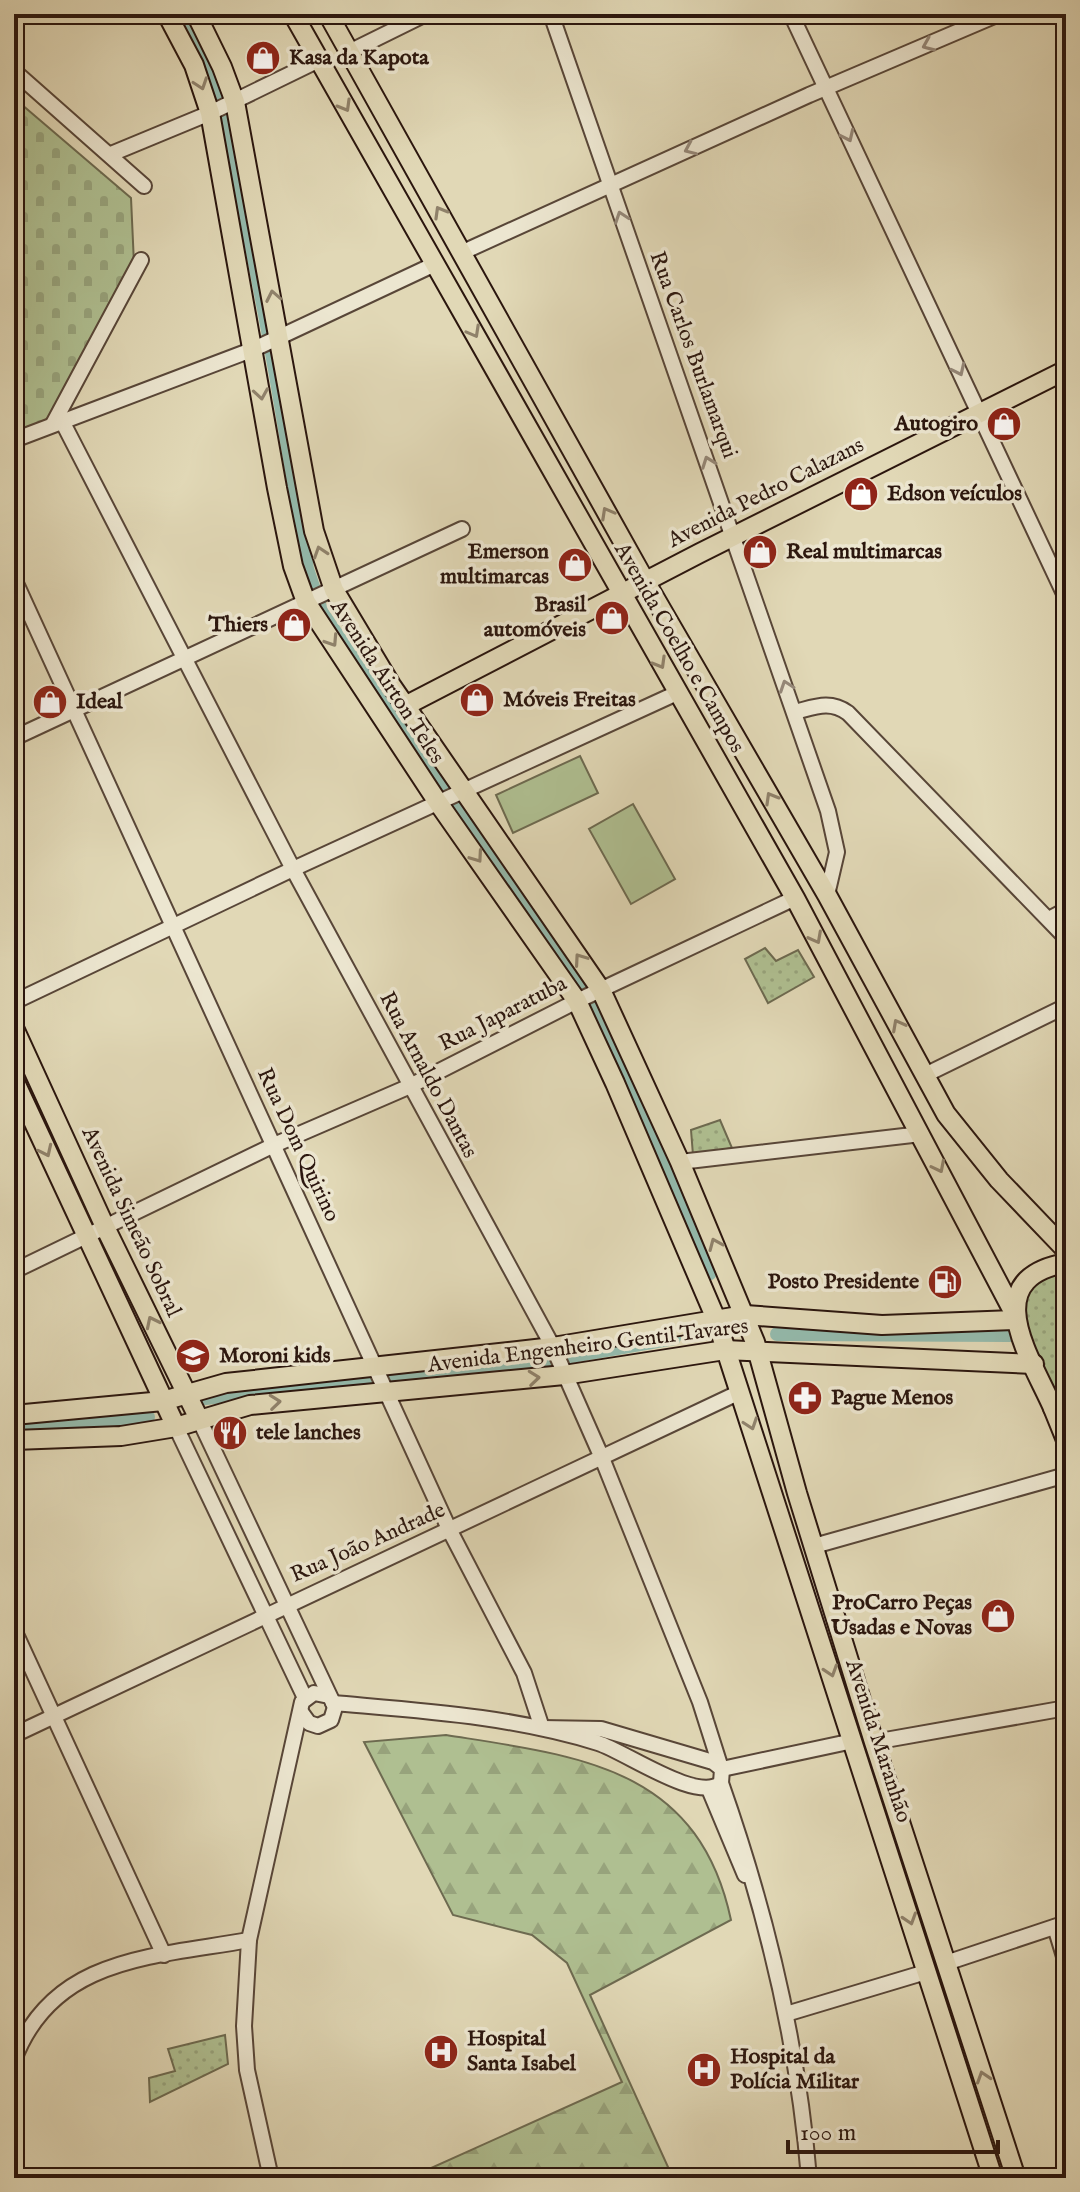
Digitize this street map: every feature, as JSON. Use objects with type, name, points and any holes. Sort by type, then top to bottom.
[{"type":"main road","name":"Avenida Airton Teles","points":[[167,14],[194,65],[211,112],[293,566],[308,601],[441,803],[578,1000],[716,1319]]},
{"type":"main road","name":"Avenida Airton Teles","points":[[196,14],[222,67],[233,102],[314,531],[331,592],[463,793],[599,991],[680,1162],[757,1350]]},
{"type":"main road","name":"Avenida Coelho e Campos","points":[[293,14],[795,898],[1014,1316]]},
{"type":"main road","name":"Avenida Coelho e Campos","points":[[328,14],[645,581],[827,895],[925,1075],[971,1149],[1064,1245]]},
{"type":"main road","name":"Avenida Pedro Calazans","points":[[405,706],[622,596],[645,581],[1066,370]]},
{"type":"main road","name":"Avenida Simeão Sobral","points":[[14,1028],[106,1229],[199,1419]]},
{"type":"main road","points":[[14,1080],[176,1427]]},
{"type":"main road","points":[[1066,1263],[1043,1270],[1027,1281],[1018,1292],[1014,1316],[1034,1364],[1060,1411],[1066,1440]]},
{"type":"main road","name":"Avenida Engenheiro Gentil Tavares","points":[[14,1415],[163,1401],[186,1392],[553,1349],[745,1315],[882,1325],[1014,1316]]},
{"type":"main road","name":"Avenida Maranhão","points":[[716,1319],[993,2178]]},
{"type":"main road","name":"Avenida Engenheiro Gentil Tavares","points":[[14,1440],[121,1436],[176,1427],[250,1405],[563,1374],[725,1350],[1034,1364]]},
{"type":"main road","name":"Avenida Maranhão","points":[[757,1350],[797,1493],[874,1742],[1016,2178]]},
{"type":"main road","points":[[776,1498],[797,1493]]},
{"type":"street","points":[[349,52],[426,14]]},
{"type":"street","name":"Rua Carlos Burlamarqui","points":[[551,14],[795,712],[836,841],[836,865],[827,895]]},
{"type":"street","points":[[791,14],[1066,598]]},
{"type":"street","points":[[463,252],[825,88],[999,14]]},
{"type":"street","points":[[111,154],[211,112],[319,60]]},
{"type":"street","points":[[14,71],[144,186]]},
{"type":"street","points":[[58,423],[141,260]]},
{"type":"street","points":[[14,440],[256,348],[435,264]]},
{"type":"street","name":"Rua Arnaldo Dantas","points":[[58,423],[408,1087],[553,1349],[602,1458],[700,1702],[715,1776],[760,1907],[786,2014],[809,2178]]},
{"type":"street","points":[[14,738],[462,529]]},
{"type":"street","points":[[1051,567],[1066,561]]},
{"type":"street","name":"Rua Dom Quirino","points":[[14,579],[450,1531],[524,1673],[542,1728]]},
{"type":"street","points":[[14,1002],[293,869],[677,693]]},
{"type":"street","points":[[795,712],[825,704],[837,705],[848,713],[1066,938]]},
{"type":"street","name":"Rua Japaratuba","points":[[14,1271],[274,1145],[408,1087],[578,1000],[795,898]]},
{"type":"street","points":[[1049,919],[1066,910]]},
{"type":"street","points":[[925,1075],[1065,1012]]},
{"type":"street","points":[[680,1162],[921,1134]]},
{"type":"street","name":"Rua João Andrade","points":[[14,1735],[740,1392]]},
{"type":"street","name":"Avenida Simeão Sobral","points":[[199,1419],[331,1700]]},
{"type":"street","points":[[176,1427],[265,1615],[309,1723],[323,1725],[333,1716],[331,1700]]},
{"type":"street","points":[[814,1546],[1066,1475]]},
{"type":"street","points":[[14,1630],[164,1955]]},
{"type":"street","points":[[267,2177],[247,2070],[244,2026],[249,1940],[303,1705],[314,1693],[331,1700],[495,1718],[542,1728],[600,1744],[679,1782],[715,1776],[853,1741]]},
{"type":"street","points":[[874,1742],[1066,1708]]},
{"type":"street","points":[[542,1728],[601,1729],[715,1776]]},
{"type":"street","points":[[946,1963],[1060,1925],[1066,1963]]},
{"type":"street","points":[[14,2060],[30,2026],[67,1986],[98,1971],[164,1955],[249,1940]]},
{"type":"street","points":[[786,2014],[926,1972]]},
{"type":"green space","points":[[14,98],[131,198],[134,264],[46,421],[14,434]]},
{"type":"green space","points":[[580,756],[598,793],[513,833],[496,795]]},
{"type":"green space","points":[[633,804],[675,879],[631,904],[589,829]]},
{"type":"green space","points":[[765,948],[776,961],[798,950],[814,977],[768,1003],[745,959]]},
{"type":"green space","points":[[720,1120],[732,1148],[693,1155],[691,1130]]},
{"type":"green space","points":[[1066,1269],[1066,1408],[1060,1405],[1037,1359],[1020,1309],[1032,1284]]},
{"type":"green space","points":[[446,1735],[542,1751],[585,1762],[626,1778],[661,1799],[691,1829],[715,1869],[731,1920],[590,1995],[673,2178],[409,2178],[622,2082],[567,1963],[532,1935],[453,1915],[364,1742]]},
{"type":"green space","points":[[225,2035],[228,2064],[150,2102],[149,2078],[175,2071],[168,2049]]},
{"type":"waterway","points":[[183,14],[210,70],[227,135],[266,322],[307,569],[322,613],[602,1020],[710,1273]]},
{"type":"waterway","points":[[777,1334],[1010,1335]]},
{"type":"waterway","points":[[197,1399],[566,1357],[674,1338]]},
{"type":"waterway","points":[[14,1427],[148,1417]]},
{"type":"place","name":"Kasa da Kapota","points":[[263,58]]},
{"type":"place","name":"Autogiro","points":[[1004,424]]},
{"type":"place","name":"Edson veículos","points":[[861,494]]},
{"type":"place","name":"Real multimarcas","points":[[760,552]]},
{"type":"place","name":"Emerson multimarcas","points":[[575,565]]},
{"type":"place","name":"Brasil automóveis","points":[[612,618]]},
{"type":"place","name":"Thiers","points":[[294,625]]},
{"type":"place","name":"Móveis Freitas","points":[[477,700]]},
{"type":"place","name":"Ideal","points":[[50,702]]},
{"type":"place","name":"Posto Presidente","points":[[945,1282]]},
{"type":"place","name":"Moroni kids","points":[[193,1356]]},
{"type":"place","name":"Pague Menos","points":[[805,1398]]},
{"type":"place","name":"tele lanches","points":[[230,1433]]},
{"type":"place","name":"ProCarro Peças Usadas e Novas","points":[[998,1616]]},
{"type":"place","name":"Hospital Santa Isabel","points":[[441,2052]]},
{"type":"place","name":"Hospital da Polícia Militar","points":[[704,2070]]}]
